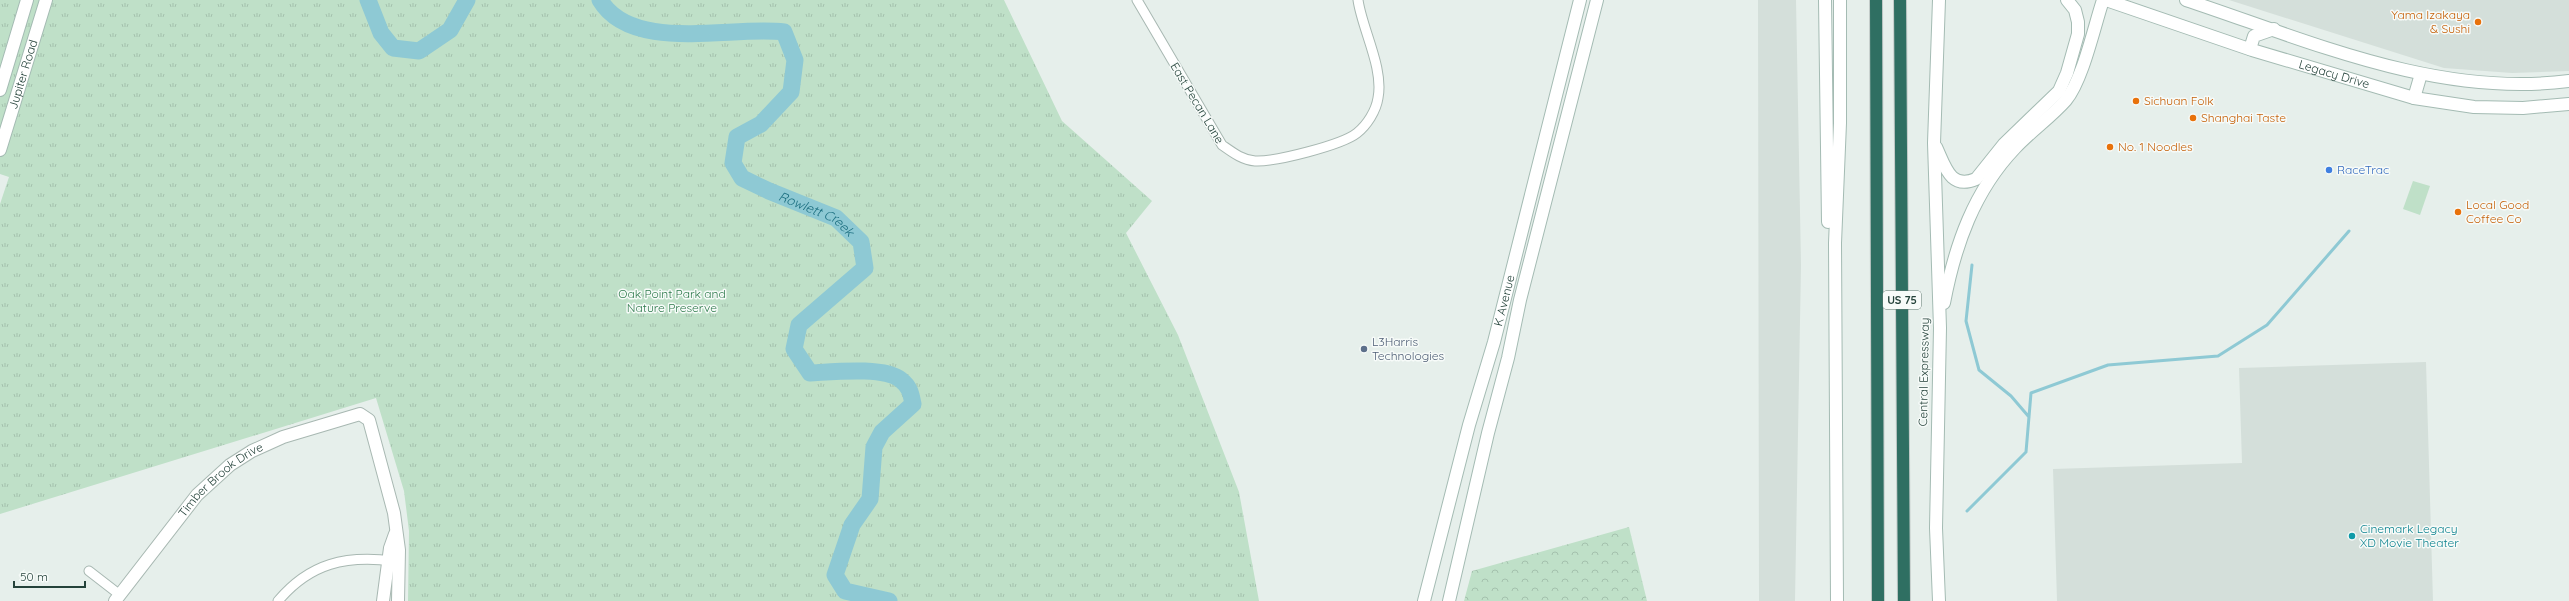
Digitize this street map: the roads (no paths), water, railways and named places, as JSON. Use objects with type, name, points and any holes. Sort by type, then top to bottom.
[{"type":"highway","name":"US 75","points":[[1876,0],[1878,601]]},
{"type":"highway","name":"Central Expressway","points":[[1900,0],[1904,601]]},
{"type":"main road","name":"Jupiter Road","points":[[0,90],[27,0]]},
{"type":"main road","name":"Jupiter Road","points":[[0,150],[46,0]]},
{"type":"main road","name":"K Avenue","points":[[1424,601],[1465,444],[1494,342],[1580,0]]},
{"type":"main road","name":"K Avenue","points":[[1449,601],[1484,448],[1508,358],[1520,300],[1596,0]]},
{"type":"main road","points":[[1825,0],[1826,187],[1835,305]]},
{"type":"main road","points":[[1837,601],[1835,305],[1840,0]]},
{"type":"main road","name":"Central Expressway","points":[[1939,0],[1934,143],[1940,328],[1936,528],[1939,601]]},
{"type":"main road","points":[[1934,143],[1948,174],[1960,182],[1976,179],[2004,144],[2058,91],[2067,73],[2078,34],[2078,22],[2075,10],[2067,0]]},
{"type":"main road","points":[[1940,328],[1954,258],[1966,223],[1984,189],[1998,168],[2014,149],[2070,94],[2077,82],[2103,0]]},
{"type":"main road","name":"Legacy Drive","points":[[2106,0],[2250,49],[2414,98],[2474,107],[2523,108],[2569,104]]},
{"type":"main road","name":"Legacy Drive","points":[[2186,0],[2374,62],[2421,74],[2492,84],[2569,81]]},
{"type":"main road","points":[[2250,49],[2254,36],[2274,29]]},
{"type":"main road","points":[[2414,98],[2421,74]]},
{"type":"main road","points":[[1504,298],[1520,300]]},
{"type":"main road","name":"Timber Brook Drive","points":[[118,598],[197,495],[230,464],[252,451],[283,437],[356,414],[365,415],[369,420],[389,485],[396,532],[393,561]]},
{"type":"main road","points":[[1465,444],[1484,448]]},
{"type":"main road","points":[[383,601],[393,561]]},
{"type":"main road","points":[[393,561],[398,601]]},
{"type":"street","name":"East Pecan Lane","points":[[1136,0],[1222,145],[1238,156],[1254,161],[1312,150],[1342,141],[1355,135],[1369,120],[1378,98],[1376,65],[1358,0]]},
{"type":"street","points":[[278,601],[302,579],[327,565],[357,559],[393,561]]},
{"type":"street","points":[[89,571],[118,598]]},
{"type":"waterway","name":"Rowlett Creek","points":[[368,0],[381,33],[393,48],[419,51],[450,30],[467,0]]},
{"type":"waterway","name":"Rowlett Creek","points":[[600,0],[615,17],[635,27],[659,32],[685,34],[763,31],[784,32],[795,60],[791,92],[761,124],[737,137],[733,163],[742,178],[769,191],[836,218],[861,242],[865,268],[799,325],[794,349],[810,373],[844,371],[871,371],[883,373],[901,380],[910,391],[913,404],[882,432],[874,447],[870,499],[852,525],[835,575],[845,591],[889,601]]},
{"type":"waterway","points":[[1967,511],[2026,452],[2031,393],[2108,365],[2218,356],[2267,325],[2349,231]]},
{"type":"waterway","points":[[1972,265],[1966,321],[1979,370],[2011,396],[2029,417]]},
{"type":"place","name":"Yama Izakaya & Sushi","points":[[2478,22]]},
{"type":"place","name":"Sichuan Folk","points":[[2136,101]]},
{"type":"place","name":"Shanghai Taste","points":[[2193,118]]},
{"type":"place","name":"No. 1 Noodles","points":[[2110,147]]},
{"type":"place","name":"RaceTrac","points":[[2329,170]]},
{"type":"place","name":"Local Good Coffee Co","points":[[2458,212]]},
{"type":"place","name":"L3Harris Technologies","points":[[1364,349]]},
{"type":"place","name":"Cinemark Legacy XD Movie Theater","points":[[2352,536]]},
{"type":"park label","name":"Oak Point Park and Nature Preserve","points":[[672,301]]}]
